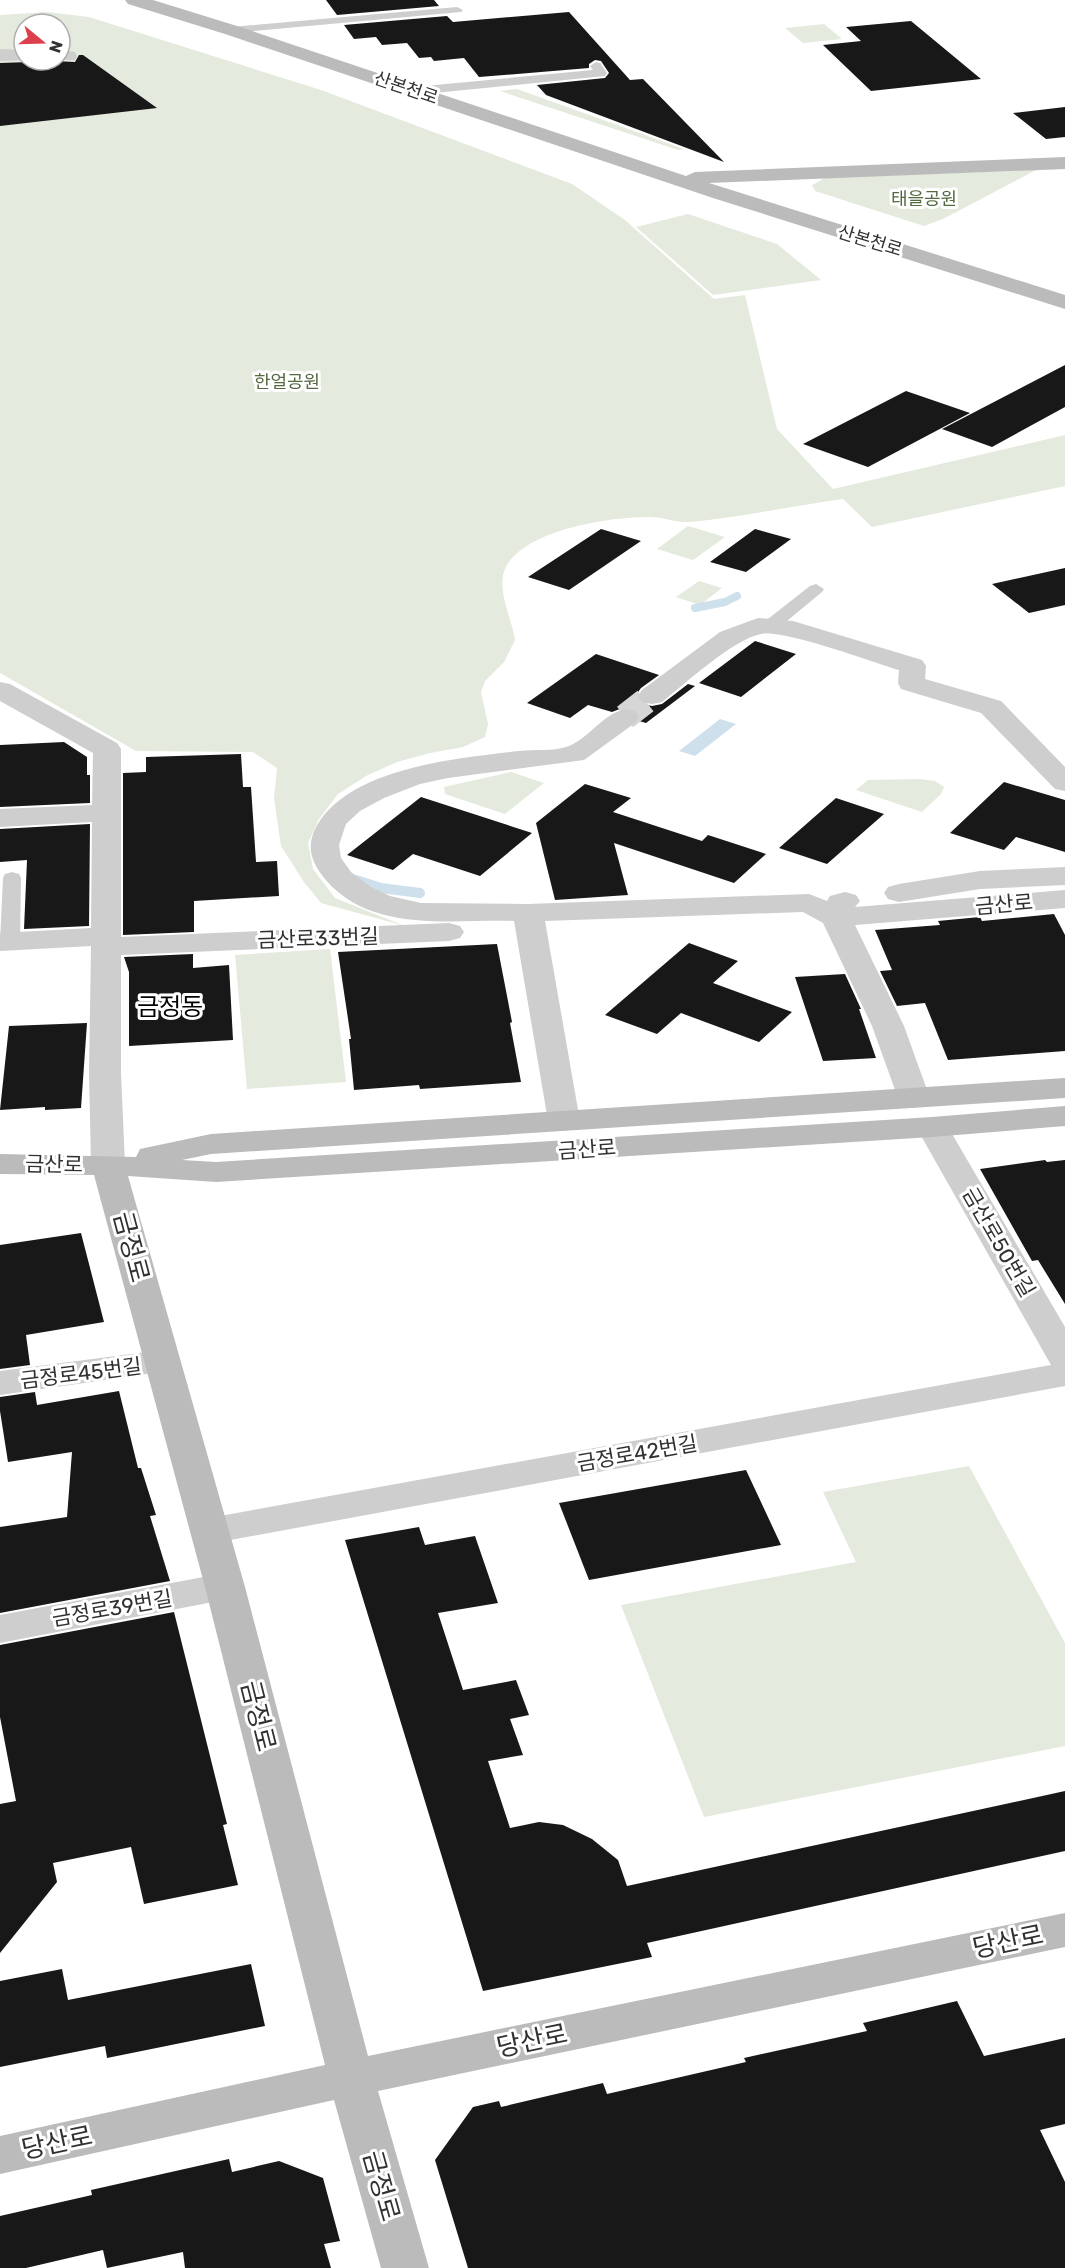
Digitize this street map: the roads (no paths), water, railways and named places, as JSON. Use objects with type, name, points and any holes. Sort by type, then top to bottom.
[{"type":"street","name":"산본천로","points":[[134,0],[231,30],[676,179],[1062,299]]},
{"type":"street","name":"산본천로","points":[[676,179],[1065,163]]},
{"type":"street","points":[[652,696],[729,638],[758,626],[770,626],[812,635],[913,666],[911,683],[991,707],[1065,783]]},
{"type":"street","points":[[0,690],[107,749],[106,941],[117,1072],[108,1165]]},
{"type":"street","points":[[625,717],[576,753],[443,768],[392,783],[352,803],[336,817],[327,833],[323,851],[332,870],[346,885],[378,904],[418,913],[457,914],[497,910],[529,921],[809,903],[836,918],[888,1026],[914,1098]]},
{"type":"street","points":[[0,818],[106,813]]},
{"type":"street","points":[[836,918],[841,902],[980,880],[1065,876]]},
{"type":"street","name":"금산로","points":[[836,918],[1065,899]]},
{"type":"street","name":"금산로33번길","points":[[5,942],[106,941],[529,921]]},
{"type":"street","name":"금산로","points":[[529,921],[564,1121]]},
{"type":"street","name":"금산로","points":[[108,1165],[211,1144],[1065,1088]]},
{"type":"street","name":"금산로","points":[[0,1164],[108,1165],[216,1172],[932,1127],[1065,1116]]},
{"type":"street","name":"금산로50번길","points":[[932,1127],[1065,1358]]},
{"type":"street","name":"금정로","points":[[108,1165],[225,1587],[351,2078],[405,2268]]},
{"type":"street","name":"금정로45번길","points":[[0,1383],[162,1362]]},
{"type":"street","name":"금정로42번길","points":[[209,1531],[1065,1374]]},
{"type":"street","name":"금정로39번길","points":[[0,1629],[225,1587]]},
{"type":"street","name":"당산로","points":[[0,2155],[351,2078],[1065,1930]]},
{"type":"lane","points":[[231,30],[457,10]]},
{"type":"lane","points":[[414,91],[600,73],[596,66]]},
{"type":"lane","points":[[770,626],[816,589]]},
{"type":"lane","points":[[5,942],[12,878]]},
{"type":"water","points":[[720,719],[736,724],[695,756],[679,751]]},
{"type":"waterway","points":[[695,608],[725,602],[737,596]]},
{"type":"waterway","points":[[356,880],[381,888],[420,893]]},
{"type":"tunnel","points":[[625,717],[652,696]]},
{"type":"district","name":"금정동","points":[[170,1007]]},
{"type":"park label","name":"태을공원","points":[[924,199]]},
{"type":"park label","name":"한얼공원","points":[[287,382]]}]
